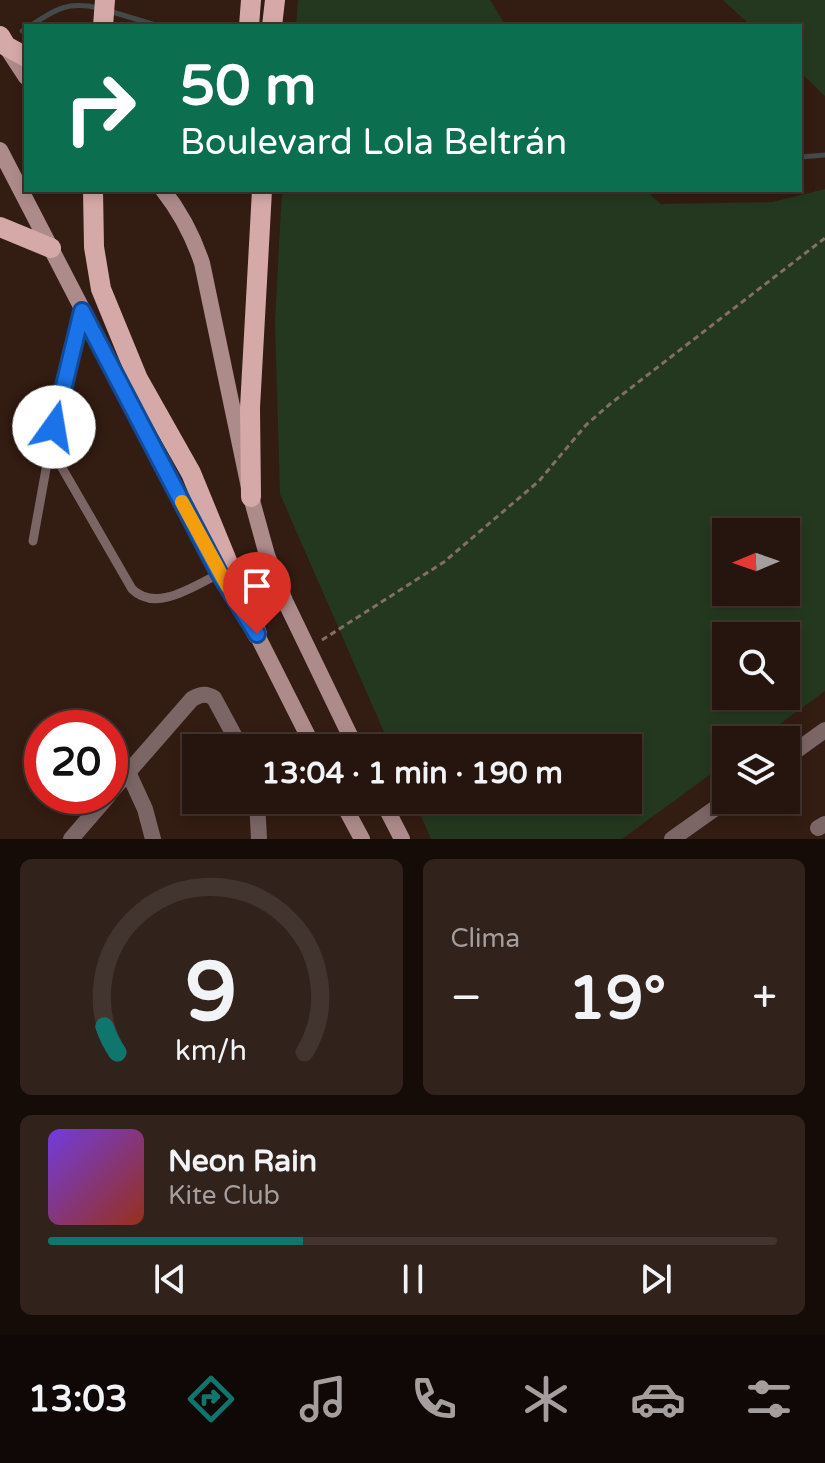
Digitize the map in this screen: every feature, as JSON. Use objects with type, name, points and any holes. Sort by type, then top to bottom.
[{"type":"main road","points":[[103,24],[105,0]]},
{"type":"main road","points":[[249,24],[251,0]]},
{"type":"main road","points":[[272,24],[275,0]]},
{"type":"main road","points":[[3,41],[24,56]]},
{"type":"main road","points":[[3,41],[24,74]]},
{"type":"main road","points":[[0,150],[82,311],[225,570],[307,734]]},
{"type":"main road","points":[[93,192],[94,247],[101,289],[138,379],[191,473],[225,570]]},
{"type":"main road","points":[[165,192],[179,209],[202,263],[251,497],[267,555],[349,734]]},
{"type":"main road","points":[[251,497],[250,408],[262,192]]},
{"type":"main road","points":[[0,227],[51,248]]},
{"type":"main road","points":[[349,814],[362,839]]},
{"type":"main road","points":[[389,814],[402,839]]},
{"type":"street","points":[[153,839],[145,809],[128,772],[192,699],[199,695],[208,694],[214,698],[233,734]]},
{"type":"street","points":[[800,748],[825,730]]},
{"type":"street","points":[[672,839],[712,811]]},
{"type":"street","points":[[71,839],[93,814]]},
{"type":"street","points":[[258,814],[259,839]]},
{"type":"lane","points":[[33,541],[50,447],[82,311]]},
{"type":"lane","points":[[50,447],[139,597],[165,599],[225,570]]},
{"type":"path","points":[[308,649],[444,562],[539,481],[586,425],[610,404],[825,238]]},
{"type":"green space","points":[[298,0],[490,0],[505,24],[296,24]]},
{"type":"green space","points":[[723,0],[825,0],[825,96],[802,74],[802,24],[749,24]]},
{"type":"green space","points":[[825,189],[825,691],[800,709],[800,622],[712,622],[712,710],[799,710],[777,726],[712,726],[712,773],[622,839],[431,839],[420,814],[642,814],[642,734],[385,734],[280,494],[275,321],[282,192],[647,192],[661,204],[772,202]]},
{"type":"waterway","points":[[33,24],[70,6],[99,8]]},
{"type":"waterway","points":[[109,11],[152,24]]},
{"type":"waterway","points":[[802,157],[825,155]]},
{"type":"slow traffic","points":[[182,502],[228,587]]},
{"type":"route","points":[[54,427],[82,311],[219,573],[257,634]]}]
